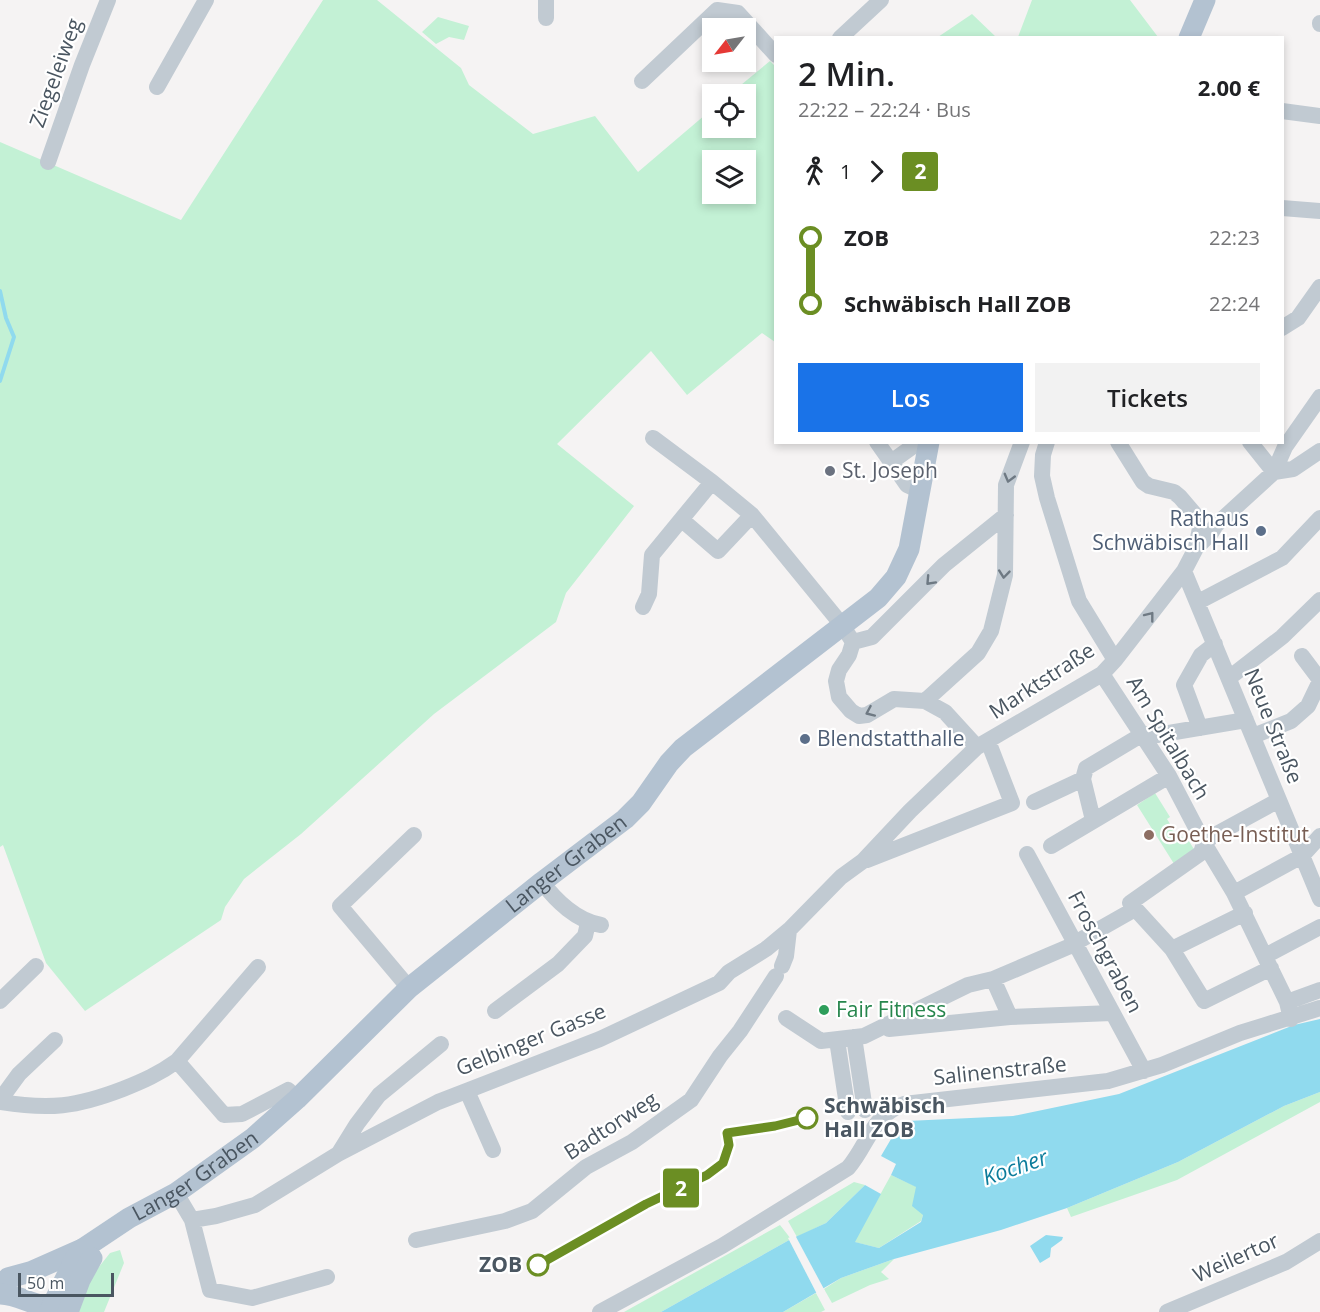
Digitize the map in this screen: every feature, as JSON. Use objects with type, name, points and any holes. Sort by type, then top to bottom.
[{"type":"main road","points":[[1190,36],[1205,0]]},
{"type":"main road","name":"Langer Graben","points":[[59,1309],[75,1259],[84,1248],[116,1226],[176,1193],[253,1138],[297,1099],[409,988],[625,819],[641,803],[669,763],[697,736],[847,634],[896,577],[909,549],[929,444]]},
{"type":"main road","name":"Langer Graben","points":[[59,1309],[93,1256],[116,1226]]},
{"type":"main road","points":[[3,1283],[84,1248]]},
{"type":"main road","points":[[3,1283],[32,1289],[59,1309]]},
{"type":"main road","points":[[0,1303],[10,1312]]},
{"type":"street","name":"Ziegeleiweg","points":[[48,162],[82,65],[108,0]]},
{"type":"street","points":[[157,87],[206,0]]},
{"type":"street","points":[[546,0],[546,18]]},
{"type":"street","points":[[842,36],[881,0]]},
{"type":"street","points":[[642,81],[717,10],[738,13],[774,53]]},
{"type":"street","points":[[1284,111],[1320,116]]},
{"type":"street","points":[[1284,208],[1320,211]]},
{"type":"street","points":[[1284,327],[1298,318],[1320,287]]},
{"type":"street","points":[[1196,548],[1216,525],[1274,472],[1285,447],[1320,397]]},
{"type":"street","points":[[653,438],[752,515],[847,634],[849,656],[839,670],[836,681],[838,697],[850,711],[859,716],[867,715],[894,699],[925,701],[945,712],[983,744]]},
{"type":"street","points":[[878,444],[907,485],[920,491]]},
{"type":"street","points":[[891,462],[916,444]]},
{"type":"street","points":[[925,701],[978,653],[991,631],[1005,575],[1006,484],[1021,444]]},
{"type":"street","points":[[1046,444],[1042,455],[1042,476],[1079,601],[1115,660]]},
{"type":"street","points":[[1119,444],[1143,482],[1149,486],[1174,492],[1191,508],[1198,518],[1200,528],[1196,548]]},
{"type":"street","points":[[1252,444],[1274,472]]},
{"type":"street","points":[[1274,472],[1293,469],[1320,451]]},
{"type":"street","points":[[643,607],[650,594],[652,555],[712,482]]},
{"type":"street","points":[[682,520],[718,550],[752,515]]},
{"type":"street","points":[[847,634],[872,637],[944,565],[1006,515]]},
{"type":"street","points":[[1198,602],[1282,558],[1320,518]]},
{"type":"street","name":"Marktstraße","points":[[983,744],[1102,674],[1185,571],[1196,548]]},
{"type":"street","name":"Neue Straße","points":[[1185,571],[1302,856],[1315,872],[1320,899]]},
{"type":"street","points":[[1228,678],[1282,638],[1320,600]]},
{"type":"street","points":[[1200,728],[1184,685],[1201,655],[1215,644]]},
{"type":"street","points":[[1253,736],[1314,709],[1320,680],[1302,656]]},
{"type":"street","name":"Am Spitalbach","points":[[1102,674],[1143,734],[1245,913],[1287,1002],[1291,1019]]},
{"type":"street","points":[[1093,820],[1083,779],[1086,768],[1143,734],[1157,735],[1246,720]]},
{"type":"street","name":"Gelbinger Gasse","points":[[192,1220],[255,1205],[338,1154],[438,1102],[600,1038],[719,982],[729,972],[766,949],[789,930],[841,877],[863,861],[910,811],[983,744],[1004,781],[1012,803],[863,861]]},
{"type":"street","points":[[1051,846],[1168,776]]},
{"type":"street","points":[[1034,801],[1083,779]]},
{"type":"street","points":[[1279,800],[1213,836],[1204,843],[1202,853],[1130,903],[1172,949],[1204,1000],[1268,962],[1320,927]]},
{"type":"street","points":[[409,988],[340,906],[414,835]]},
{"type":"street","points":[[1234,893],[1302,856],[1320,836]]},
{"type":"street","name":"Froschgraben","points":[[1027,854],[1144,1071]]},
{"type":"street","points":[[495,1011],[558,964],[594,924],[553,896],[542,882]]},
{"type":"street","points":[[877,1031],[968,986],[993,979],[1075,943],[1135,909]]},
{"type":"street","points":[[1172,949],[1245,913]]},
{"type":"street","name":"Badtorweg","points":[[416,1240],[505,1221],[532,1211],[586,1167],[632,1142],[692,1100],[779,971],[786,956],[789,930]]},
{"type":"street","points":[[0,1000],[36,966]]},
{"type":"street","points":[[55,1040],[18,1074],[0,1101],[33,1107],[68,1106],[94,1100],[158,1075],[177,1061],[258,967]]},
{"type":"street","points":[[993,979],[1010,1017]]},
{"type":"street","points":[[1287,1002],[1320,990]]},
{"type":"street","name":"Salinenstraße","points":[[600,1312],[722,1246],[848,1168],[858,1156],[863,1142],[874,1126],[891,1109],[904,1104],[1108,1081],[1144,1071],[1240,1033],[1291,1019],[1320,1008]]},
{"type":"street","points":[[786,1018],[821,1041],[854,1037],[877,1031],[1010,1017],[1112,1013]]},
{"type":"street","points":[[837,1040],[857,1111],[854,1037]]},
{"type":"street","points":[[338,1154],[357,1124],[380,1095],[441,1044]]},
{"type":"street","points":[[177,1061],[224,1115],[243,1114],[288,1090],[297,1099]]},
{"type":"street","points":[[467,1091],[493,1150]]},
{"type":"street","points":[[176,1193],[192,1220],[210,1290],[252,1298],[327,1277]]},
{"type":"street","name":"Weilertor","points":[[1167,1312],[1286,1262],[1320,1241]]},
{"type":"green space","points":[[323,0],[377,0],[461,68],[469,85],[533,134],[595,116],[638,172],[702,118],[702,138],[756,138],[756,84],[742,84],[770,61],[774,65],[774,341],[762,333],[687,395],[651,351],[557,444],[634,506],[566,593],[556,622],[434,714],[301,834],[244,879],[225,907],[221,920],[85,1011],[46,963],[3,845],[0,847],[0,142],[181,220]]},
{"type":"green space","points":[[1032,0],[1130,0],[1157,36],[1018,36]]},
{"type":"green space","points":[[972,14],[995,36],[939,36]]},
{"type":"green space","points":[[438,17],[469,26],[464,40],[449,37],[436,44],[422,32]]},
{"type":"green space","points":[[1155,793],[1170,817],[1167,819],[1175,832],[1178,831],[1184,840],[1187,838],[1197,854],[1176,867],[1137,805]]},
{"type":"green space","points":[[1320,1092],[1320,1102],[1177,1180],[1071,1217],[1067,1208],[1178,1162],[1284,1106]]},
{"type":"green space","points":[[891,1175],[917,1187],[923,1215],[921,1221],[879,1248],[854,1242]]},
{"type":"green space","points":[[854,1182],[865,1185],[826,1223],[797,1237],[788,1221]]},
{"type":"green space","points":[[780,1225],[791,1239],[661,1312],[624,1312]]},
{"type":"green space","points":[[120,1250],[124,1263],[104,1312],[75,1312],[91,1277],[110,1253]]},
{"type":"green space","points":[[894,1259],[881,1272],[889,1279],[870,1285],[832,1303],[824,1289],[841,1278]]},
{"type":"green space","points":[[816,1293],[825,1310],[821,1312],[783,1312]]},
{"type":"water","name":"Kocher","points":[[1320,1019],[1320,1092],[1284,1106],[1178,1162],[1067,1208],[1001,1230],[894,1259],[841,1278],[783,1312],[661,1312],[791,1239],[826,1223],[865,1185],[881,1194],[855,1242],[879,1248],[921,1222],[923,1215],[912,1206],[916,1187],[891,1175],[896,1164],[881,1156],[891,1139],[907,1121],[1013,1116],[1119,1094],[1294,1025]]},
{"type":"water","points":[[1046,1235],[1063,1237],[1051,1248],[1050,1257],[1040,1263],[1030,1246]]},
{"type":"pier","points":[[795,1235],[825,1291],[818,1296],[788,1238]]},
{"type":"waterway","points":[[0,291],[6,318],[14,337],[0,381]]},
{"type":"bus line","name":"2","points":[[538,1265],[646,1204],[707,1175],[723,1163],[729,1145],[727,1133],[775,1126],[807,1118]]},
{"type":"place","name":"St. Joseph","points":[[830,471]]},
{"type":"place","name":"Rathaus Schwäbisch Hall","points":[[1261,531]]},
{"type":"place","name":"Blendstatthalle","points":[[805,739]]},
{"type":"place","name":"Goethe-Institut","points":[[1149,835]]},
{"type":"place","name":"Fair Fitness","points":[[824,1010]]},
{"type":"place","name":"Schwäbisch Hall ZOB","points":[[807,1118]]},
{"type":"place","name":"ZOB","points":[[538,1265]]}]
